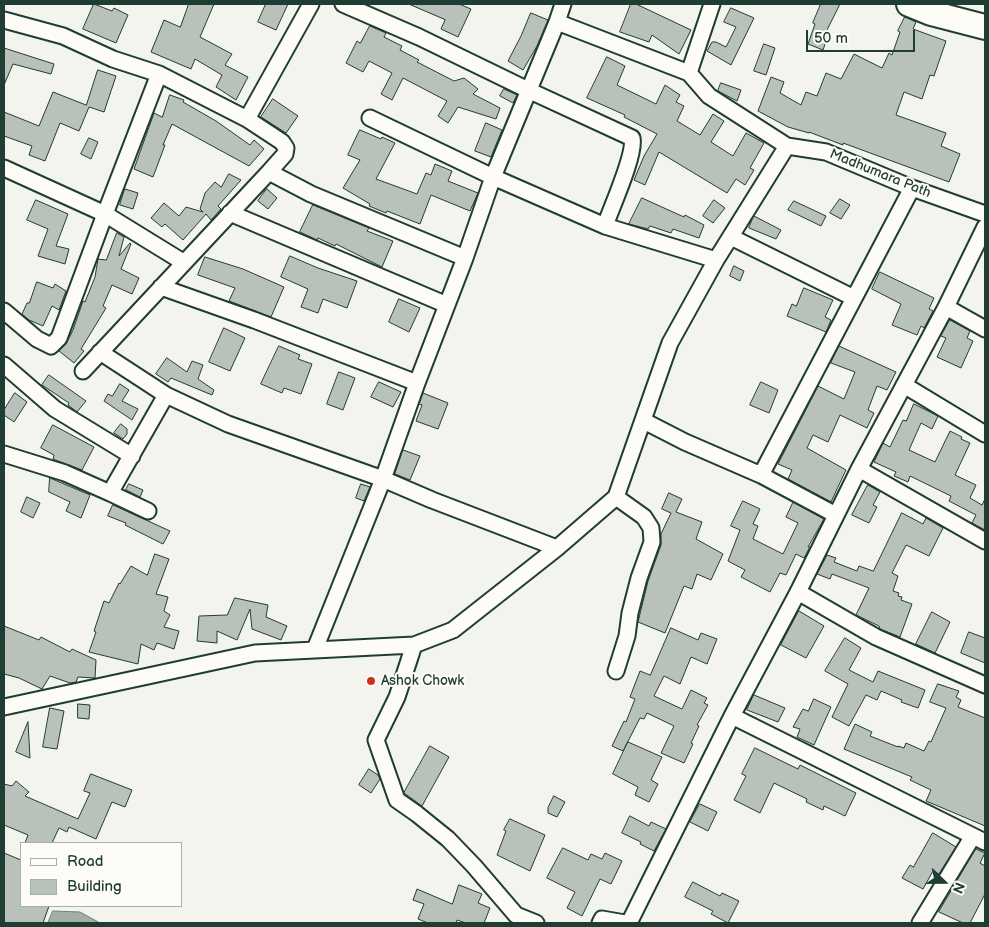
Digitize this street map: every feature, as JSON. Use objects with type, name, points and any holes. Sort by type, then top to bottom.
[{"type":"main road","points":[[909,4],[931,13],[985,27]]},
{"type":"street","points":[[248,119],[311,4]]},
{"type":"street","points":[[343,4],[418,37],[632,138],[634,144],[630,157],[604,226]]},
{"type":"street","points":[[315,649],[383,479],[493,177],[563,4]]},
{"type":"street","points":[[557,22],[689,73],[712,4]]},
{"type":"street","points":[[4,20],[63,36],[113,59],[159,74],[248,119],[282,142],[286,148],[285,154],[269,172],[83,370]]},
{"type":"street","name":"Madhumara Path","points":[[689,73],[710,96],[787,146],[826,152],[912,188],[985,214]]},
{"type":"street","points":[[4,311],[37,339],[50,346],[59,338],[159,74]]},
{"type":"street","points":[[370,118],[493,177],[604,226],[716,260]]},
{"type":"street","points":[[4,707],[255,653],[414,645],[452,630],[557,548],[616,497],[670,343],[716,260],[787,146]]},
{"type":"street","points":[[4,168],[105,214],[183,262]]},
{"type":"street","points":[[269,172],[311,194],[465,258]]},
{"type":"street","points":[[761,475],[912,188]]},
{"type":"street","points":[[230,213],[447,305]]},
{"type":"street","points":[[600,923],[602,919],[627,923],[732,716],[798,592],[859,469],[946,307],[985,227]]},
{"type":"street","points":[[731,238],[854,298]]},
{"type":"street","points":[[161,287],[254,320],[417,383]]},
{"type":"street","points":[[946,307],[985,328]]},
{"type":"street","points":[[100,352],[166,395],[235,427],[383,479],[557,548]]},
{"type":"street","points":[[4,365],[55,409],[132,456]]},
{"type":"street","points":[[904,385],[985,434]]},
{"type":"street","points":[[110,492],[166,395]]},
{"type":"street","points":[[644,421],[685,442],[761,475],[836,515]]},
{"type":"street","points":[[4,454],[65,473],[148,511]]},
{"type":"street","points":[[859,469],[985,541]]},
{"type":"street","points":[[616,497],[644,517],[651,528],[652,542],[639,578],[630,613],[627,636],[616,671]]},
{"type":"street","points":[[798,592],[876,637],[985,685]]},
{"type":"street","points":[[414,645],[397,696],[376,740],[397,800],[448,840],[474,866],[516,916],[536,923]]},
{"type":"street","points":[[732,716],[979,839],[920,923]]},
{"type":"shaded area","points":[[53,911],[80,912],[100,923],[48,923]]},
{"type":"building","points":[[94,4],[112,11],[114,8],[128,15],[116,43],[83,29]]},
{"type":"building","points":[[189,4],[214,4],[200,37],[232,54],[225,65],[248,77],[236,100],[216,87],[222,75],[195,59],[191,69],[151,52],[164,20],[180,27]]},
{"type":"building","points":[[266,4],[288,4],[276,30],[258,22]]},
{"type":"building","points":[[409,4],[459,4],[471,9],[458,37],[441,29],[445,20]]},
{"type":"building","points":[[631,4],[636,4],[691,30],[679,54],[652,35],[649,42],[620,32]]},
{"type":"building","points":[[821,4],[840,4],[826,32],[829,33],[823,50],[808,44],[815,24],[813,23]]},
{"type":"building","points":[[731,8],[754,18],[731,65],[707,51],[712,42],[726,47],[736,27],[724,22]]},
{"type":"building","points":[[531,13],[548,20],[537,46],[523,70],[508,61]]},
{"type":"building","points":[[905,17],[916,22],[913,29],[946,41],[934,76],[930,75],[922,99],[904,92],[896,115],[946,133],[941,146],[960,154],[949,182],[843,143],[843,145],[809,132],[788,127],[758,111],[771,77],[784,82],[780,93],[801,105],[806,92],[817,96],[826,73],[841,79],[854,54],[882,68],[889,53],[892,55],[900,32],[898,31]]},
{"type":"building","points":[[370,26],[386,33],[384,37],[402,46],[400,50],[419,60],[417,62],[454,81],[464,78],[478,89],[473,94],[500,108],[496,119],[458,107],[448,123],[438,116],[447,101],[403,78],[392,100],[381,94],[392,73],[369,61],[363,72],[346,63],[357,41],[360,43]]},
{"type":"building","points":[[764,44],[775,48],[766,75],[754,71]]},
{"type":"building","points":[[4,48],[54,64],[51,74],[13,64],[4,85]]},
{"type":"building","points":[[607,57],[625,66],[617,85],[656,104],[665,85],[680,95],[676,102],[684,106],[677,121],[700,135],[713,114],[724,121],[711,142],[733,156],[746,133],[764,143],[750,168],[754,170],[745,185],[736,179],[727,193],[659,152],[645,185],[634,180],[644,156],[657,134],[624,117],[625,115],[587,98]]},
{"type":"building","points":[[98,70],[116,76],[104,112],[89,107],[79,131],[60,123],[45,161],[29,155],[32,146],[4,136],[4,112],[39,126],[53,92],[86,105]]},
{"type":"building","points":[[721,83],[741,90],[737,101],[718,91]]},
{"type":"building","points":[[504,89],[517,95],[513,103],[500,96]]},
{"type":"building","points":[[170,95],[184,100],[183,102],[216,121],[250,145],[254,140],[264,149],[249,166],[172,124],[153,177],[134,169],[154,113],[162,117]]},
{"type":"building","points":[[273,99],[298,116],[286,133],[261,117]]},
{"type":"building","points":[[486,123],[502,130],[491,157],[475,151]]},
{"type":"building","points":[[360,130],[395,143],[376,179],[417,194],[426,173],[431,175],[435,164],[452,171],[448,181],[478,193],[470,211],[431,195],[420,224],[369,206],[370,204],[343,188],[360,160],[348,155]]},
{"type":"building","points":[[89,138],[98,142],[91,159],[81,154]]},
{"type":"building","points":[[229,174],[241,180],[218,206],[221,209],[211,220],[206,214],[183,240],[165,224],[162,227],[151,218],[164,203],[179,216],[186,207],[203,212],[200,209],[205,193],[215,182],[221,187]]},
{"type":"building","points":[[125,189],[138,193],[133,209],[120,205]]},
{"type":"building","points":[[267,189],[277,198],[268,209],[258,201]]},
{"type":"building","points":[[642,198],[684,217],[685,215],[704,225],[699,238],[673,229],[671,233],[650,226],[648,229],[629,224]]},
{"type":"building","points":[[840,199],[850,205],[841,219],[830,213]]},
{"type":"building","points":[[36,200],[68,214],[56,246],[69,249],[65,264],[38,256],[48,229],[27,220]]},
{"type":"building","points":[[714,200],[725,208],[713,223],[703,216]]},
{"type":"building","points":[[794,201],[826,216],[821,226],[788,210]]},
{"type":"building","points":[[313,205],[369,228],[367,231],[393,241],[382,267],[336,244],[335,246],[318,238],[317,240],[300,232]]},
{"type":"building","points":[[754,216],[781,230],[776,239],[749,228]]},
{"type":"building","points":[[117,233],[124,237],[119,256],[131,244],[121,269],[139,278],[132,294],[112,285],[103,306],[106,308],[81,349],[84,351],[74,363],[59,351],[66,344],[83,301],[85,302],[95,277],[98,259],[106,260]]},
{"type":"building","points":[[290,256],[357,281],[347,308],[323,299],[318,313],[301,307],[308,289],[281,277]]},
{"type":"building","points":[[205,257],[243,269],[284,287],[271,317],[229,301],[235,288],[198,275]]},
{"type":"building","points":[[734,266],[744,271],[740,281],[730,276]]},
{"type":"building","points":[[880,272],[934,298],[929,309],[933,311],[924,328],[921,326],[917,335],[892,325],[901,304],[872,289]]},
{"type":"building","points":[[37,282],[53,288],[55,284],[66,291],[59,310],[52,306],[43,326],[29,320],[22,314],[27,303],[29,303]]},
{"type":"building","points":[[804,288],[833,300],[825,317],[831,320],[826,332],[787,316],[792,304],[796,306]]},
{"type":"building","points":[[399,299],[420,308],[409,332],[389,322]]},
{"type":"building","points":[[950,320],[970,331],[967,338],[973,341],[961,368],[937,357],[946,338],[941,336]]},
{"type":"building","points":[[224,328],[245,338],[230,371],[209,362]]},
{"type":"building","points":[[279,346],[300,355],[298,359],[312,364],[301,394],[284,388],[282,393],[261,384]]},
{"type":"building","points":[[839,346],[896,372],[887,390],[877,386],[868,410],[874,413],[867,428],[840,415],[828,442],[813,435],[807,448],[846,470],[831,502],[788,479],[792,470],[778,464],[818,386],[844,399],[855,372],[831,363]]},
{"type":"building","points":[[167,358],[187,372],[192,361],[203,365],[198,379],[214,390],[212,395],[171,378],[168,382],[156,374]]},
{"type":"building","points":[[339,372],[355,378],[343,410],[327,404]]},
{"type":"building","points":[[49,375],[86,401],[77,412],[68,405],[69,403],[42,385]]},
{"type":"building","points":[[379,382],[401,392],[393,407],[371,397]]},
{"type":"building","points":[[761,382],[778,390],[769,413],[750,405]]},
{"type":"building","points":[[120,384],[129,390],[122,401],[138,409],[132,420],[104,401],[108,394],[112,396]]},
{"type":"building","points":[[15,393],[27,402],[14,422],[4,415],[4,410]]},
{"type":"building","points":[[423,393],[448,403],[438,429],[416,421],[422,405],[419,404]]},
{"type":"building","points":[[914,404],[938,416],[932,429],[921,423],[909,450],[935,462],[950,431],[970,443],[955,475],[976,485],[970,498],[982,505],[985,499],[985,530],[972,523],[976,515],[949,501],[951,496],[910,476],[908,482],[894,476],[896,472],[874,462],[883,443],[890,447],[903,420],[906,421]]},
{"type":"building","points":[[121,424],[127,429],[127,434],[123,439],[114,433]]},
{"type":"building","points":[[53,425],[94,447],[82,470],[53,459],[54,455],[41,448]]},
{"type":"building","points":[[403,450],[420,456],[410,480],[395,474]]},
{"type":"building","points":[[50,478],[90,495],[81,518],[66,511],[70,502],[49,492]]},
{"type":"building","points":[[129,484],[143,490],[140,497],[126,490]]},
{"type":"building","points":[[361,484],[370,487],[364,501],[356,498]]},
{"type":"building","points":[[868,485],[880,492],[873,505],[877,507],[869,523],[852,515]]},
{"type":"building","points":[[669,493],[682,499],[676,512],[702,522],[696,539],[723,554],[711,580],[697,574],[692,589],[684,586],[665,633],[638,622],[648,581],[661,545],[661,534],[671,513],[662,509]]},
{"type":"building","points":[[27,497],[40,503],[33,518],[21,512]]},
{"type":"building","points":[[743,501],[760,509],[753,524],[758,526],[753,539],[783,554],[798,523],[786,517],[793,502],[824,519],[804,558],[796,554],[786,575],[780,573],[770,592],[741,577],[745,570],[728,561],[740,530],[731,526]]},
{"type":"building","points":[[113,505],[170,531],[163,544],[125,525],[126,523],[108,516]]},
{"type":"building","points":[[902,513],[923,524],[926,518],[943,528],[929,556],[906,545],[892,573],[898,576],[893,591],[899,593],[898,596],[902,597],[901,600],[912,604],[900,637],[880,629],[879,626],[856,615],[869,588],[832,574],[830,579],[817,574],[827,555],[836,558],[834,562],[857,571],[859,566],[873,571]]},
{"type":"building","points":[[155,554],[169,559],[156,594],[168,597],[164,611],[170,615],[164,627],[179,631],[174,649],[157,643],[154,650],[141,644],[138,664],[89,652],[104,601],[109,603],[119,583],[131,566],[147,575]]},
{"type":"building","points":[[235,598],[268,605],[266,617],[287,626],[281,640],[252,629],[250,609],[237,640],[217,631],[217,643],[197,641],[199,616],[227,615]]},
{"type":"building","points":[[799,611],[824,626],[806,658],[781,645]]},
{"type":"building","points":[[932,612],[950,622],[935,653],[916,644]]},
{"type":"building","points":[[4,626],[39,640],[41,637],[70,652],[72,649],[96,660],[95,678],[78,677],[76,682],[70,683],[50,676],[42,689],[19,678],[4,674]]},
{"type":"building","points":[[671,628],[698,640],[701,633],[717,639],[707,664],[691,657],[680,684],[664,676],[654,696],[682,709],[691,690],[707,698],[704,703],[708,705],[697,725],[699,726],[691,743],[693,744],[684,763],[661,753],[674,726],[647,713],[644,719],[640,718],[623,751],[612,746],[624,721],[626,722],[635,699],[630,697],[640,671],[650,675]]},
{"type":"building","points":[[969,632],[985,638],[985,663],[961,653]]},
{"type":"building","points":[[845,638],[861,648],[849,670],[873,682],[878,671],[925,690],[918,708],[901,702],[902,700],[881,691],[877,700],[866,695],[849,726],[832,717],[848,684],[825,671]]},
{"type":"building","points":[[938,684],[959,691],[956,697],[961,700],[958,707],[985,718],[985,826],[926,801],[931,790],[910,780],[912,777],[844,749],[855,724],[872,732],[870,736],[898,747],[904,748],[906,743],[924,751],[929,741],[931,742],[946,708],[930,702]]},
{"type":"building","points":[[754,695],[785,708],[778,722],[747,710]]},
{"type":"building","points":[[814,699],[831,707],[814,745],[797,737],[800,729],[793,727],[803,709],[808,711]]},
{"type":"building","points":[[78,704],[90,705],[89,719],[78,718]]},
{"type":"building","points":[[50,708],[64,711],[57,749],[43,747]]},
{"type":"building","points":[[28,722],[30,758],[16,752]]},
{"type":"building","points":[[628,742],[662,757],[651,780],[658,784],[649,802],[635,795],[638,787],[613,774]]},
{"type":"building","points":[[430,746],[449,757],[422,806],[404,793]]},
{"type":"building","points":[[755,748],[798,769],[800,765],[856,793],[845,816],[824,806],[823,810],[806,802],[807,799],[774,783],[760,813],[734,800],[746,776],[742,774]]},
{"type":"building","points":[[369,769],[378,775],[380,779],[371,793],[359,785]]},
{"type":"building","points":[[91,774],[132,790],[125,807],[112,802],[96,839],[69,827],[67,832],[59,828],[52,842],[25,842],[28,835],[4,825],[4,784],[12,786],[16,781],[29,792],[25,796],[78,819],[90,793],[84,791]]},
{"type":"building","points":[[554,796],[565,802],[557,817],[548,813],[548,808]]},
{"type":"building","points":[[700,804],[717,812],[708,831],[690,822]]},
{"type":"building","points":[[630,816],[649,826],[651,822],[666,829],[654,851],[622,833]]},
{"type":"building","points":[[510,819],[545,835],[530,871],[497,855],[506,831],[504,830]]},
{"type":"building","points":[[933,833],[956,847],[939,874],[933,871],[923,889],[902,878],[910,865],[913,867]]},
{"type":"building","points":[[563,848],[588,860],[591,854],[602,859],[605,853],[622,861],[611,884],[600,879],[582,916],[567,908],[575,892],[547,878]]},
{"type":"building","points":[[976,849],[985,853],[980,863],[985,866],[985,894],[970,923],[963,923],[939,912]]},
{"type":"building","points":[[4,853],[20,860],[20,907],[49,907],[43,923],[4,923]]},
{"type":"building","points":[[693,882],[720,896],[722,893],[739,901],[728,923],[711,914],[713,911],[685,897]]},
{"type":"building","points":[[459,885],[482,894],[478,903],[490,908],[484,923],[466,923],[457,920],[456,923],[428,923],[418,919],[424,904],[413,900],[417,889],[452,904]]},
{"type":"place","name":"Ashok Chowk","points":[[371,681]]}]
